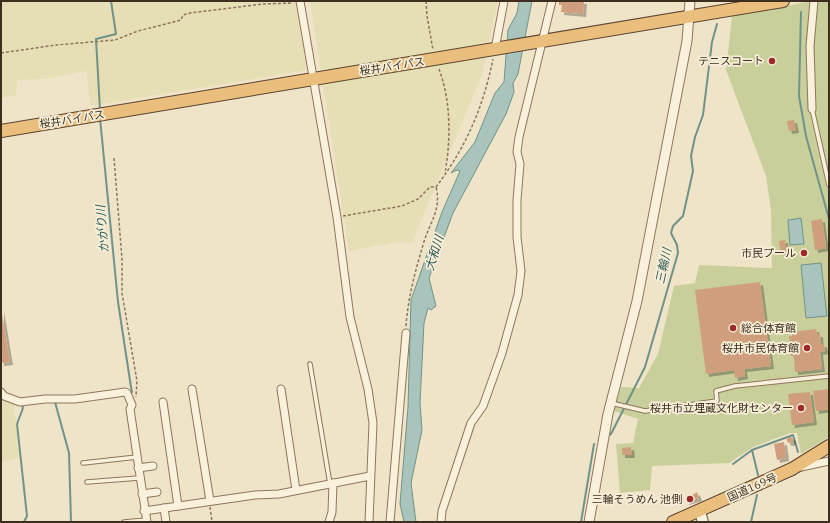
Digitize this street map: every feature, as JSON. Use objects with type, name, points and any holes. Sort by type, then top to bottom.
[{"type":"highway","name":"桜井バイパス","points":[[1,131],[783,1]]},
{"type":"highway","name":"国道169号","points":[[673,522],[701,517],[793,469],[829,446]]},
{"type":"street","points":[[500,48],[504,1]]},
{"type":"street","points":[[440,522],[442,511],[471,423],[483,406],[502,353],[518,295],[521,271],[517,237],[517,200],[520,164],[517,152],[537,42],[552,1]]},
{"type":"street","points":[[589,522],[606,422],[614,403],[637,301],[690,17],[690,1]]},
{"type":"street","points":[[812,109],[810,46],[814,1]]},
{"type":"street","points":[[300,2],[337,217],[350,317],[368,389],[373,423],[369,522]]},
{"type":"street","points":[[390,522],[406,333]]},
{"type":"street","points":[[192,389],[210,502]]},
{"type":"street","points":[[280,389],[296,490]]},
{"type":"street","points":[[1,392],[8,398],[20,402],[44,399],[75,399],[125,392],[127,393],[131,406],[130,409],[139,478],[147,521]]},
{"type":"street","points":[[163,402],[178,506]]},
{"type":"street","points":[[793,469],[829,461]]},
{"type":"street","points":[[138,468],[153,466]]},
{"type":"street","points":[[144,510],[296,490],[370,476]]},
{"type":"street","points":[[329,522],[332,512],[332,484]]},
{"type":"street","points":[[142,494],[157,492]]},
{"type":"street","points":[[164,508],[166,522]]},
{"type":"lane","points":[[812,109],[829,185]]},
{"type":"lane","points":[[310,364],[332,484]]},
{"type":"lane","points":[[614,403],[645,411],[717,402],[716,391],[735,386],[829,376]]},
{"type":"lane","points":[[83,463],[137,457]]},
{"type":"lane","points":[[87,482],[139,478]]},
{"type":"lane","points":[[124,522],[147,521]]},
{"type":"path","points":[[426,1],[430,40],[445,85],[447,101],[448,161],[445,175]]},
{"type":"path","points":[[1,53],[56,45],[115,40],[138,31],[181,20],[183,15],[190,13],[263,4],[300,2]]},
{"type":"path","points":[[406,333],[408,302],[412,285],[423,242],[438,205],[436,187],[459,154],[480,110],[500,48]]},
{"type":"path","points":[[114,158],[122,259],[122,293],[137,381],[137,395],[131,406]]},
{"type":"path","points":[[337,217],[402,206],[418,199],[430,187],[436,187]]},
{"type":"path","points":[[210,502],[212,522]]},
{"type":"shaded area","points":[[1,1],[295,1],[307,70],[90,106],[87,71],[44,79],[17,80],[16,95],[1,98]]},
{"type":"shaded area","points":[[310,1],[498,1],[482,74],[412,243],[397,242],[349,251]]},
{"type":"shaded area","points":[[1,397],[14,404],[19,458],[1,462]]},
{"type":"green space","points":[[812,1],[829,1],[829,437],[801,454],[797,433],[790,433],[753,447],[729,463],[652,466],[650,490],[620,493],[616,444],[633,443],[638,419],[614,411],[621,387],[639,388],[658,354],[674,286],[695,283],[699,265],[772,268],[771,210],[766,176],[726,70],[732,16]]},
{"type":"water","name":"大和川","points":[[519,1],[532,1],[518,74],[513,83],[514,92],[506,114],[453,213],[429,278],[436,306],[431,310],[428,308],[424,323],[420,403],[422,430],[411,483],[416,522],[404,522],[400,504],[408,407],[411,300],[442,212],[460,171],[457,170],[451,173],[475,142],[495,93],[504,82],[508,30],[517,13]]},
{"type":"water","points":[[801,218],[804,244],[790,245],[788,220]]},
{"type":"water","points":[[821,263],[827,316],[806,318],[801,265]]},
{"type":"building","points":[[559,1],[584,1],[583,14],[561,12],[562,5],[559,5]]},
{"type":"building","points":[[794,120],[796,130],[789,131],[787,121]]},
{"type":"building","points":[[822,219],[826,248],[815,250],[811,221]]},
{"type":"building","points":[[785,240],[787,253],[781,254],[779,241]]},
{"type":"building","name":"総合体育館","points":[[760,282],[771,366],[744,369],[745,376],[735,378],[734,370],[706,374],[695,290]]},
{"type":"building","points":[[1,308],[10,362],[1,363]]},
{"type":"building","name":"桜井市民体育館","points":[[816,329],[817,334],[820,334],[821,345],[824,344],[825,351],[820,352],[822,369],[795,372],[794,356],[791,356],[789,336],[792,336],[791,332]]},
{"type":"building","points":[[829,389],[829,409],[816,411],[813,391]]},
{"type":"building","name":"桜井市立埋蔵文化財センター","points":[[810,392],[814,422],[792,425],[788,394]]},
{"type":"building","points":[[790,437],[793,440],[790,443],[787,440]]},
{"type":"building","points":[[784,442],[786,458],[777,460],[774,444]]},
{"type":"building","points":[[631,447],[632,455],[622,455],[622,448]]},
{"type":"building","points":[[697,492],[699,498],[686,502],[686,499]]},
{"type":"waterway","name":"かがり川","points":[[100,110],[96,39],[116,34],[111,1]]},
{"type":"waterway","points":[[801,12],[799,96],[806,136],[829,219]]},
{"type":"waterway","name":"三輪川","points":[[608,436],[611,434],[645,367],[678,253],[677,245],[671,233],[673,226],[683,216],[693,171],[691,156],[695,137],[703,115],[712,42],[717,24]]},
{"type":"waterway","name":"かがり川","points":[[100,118],[118,302],[132,392],[129,392]]},
{"type":"waterway","points":[[55,402],[69,453],[71,522]]},
{"type":"waterway","points":[[22,405],[23,408],[17,424],[27,516],[24,522]]},
{"type":"waterway","points":[[733,464],[752,450],[793,435],[798,452]]},
{"type":"waterway","name":"三輪川","points":[[581,522],[594,444]]},
{"type":"waterway","points":[[752,450],[758,475]]},
{"type":"waterway","points":[[751,522],[757,495]]},
{"type":"place","name":"テニスコート","points":[[772,61]]},
{"type":"place","name":"市民プール","points":[[804,253]]},
{"type":"place","name":"総合体育館","points":[[733,328]]},
{"type":"place","name":"桜井市民体育館","points":[[807,348]]},
{"type":"place","name":"桜井市立埋蔵文化財センター","points":[[801,408]]},
{"type":"place","name":"三輪そうめん 池側","points":[[690,499]]}]
